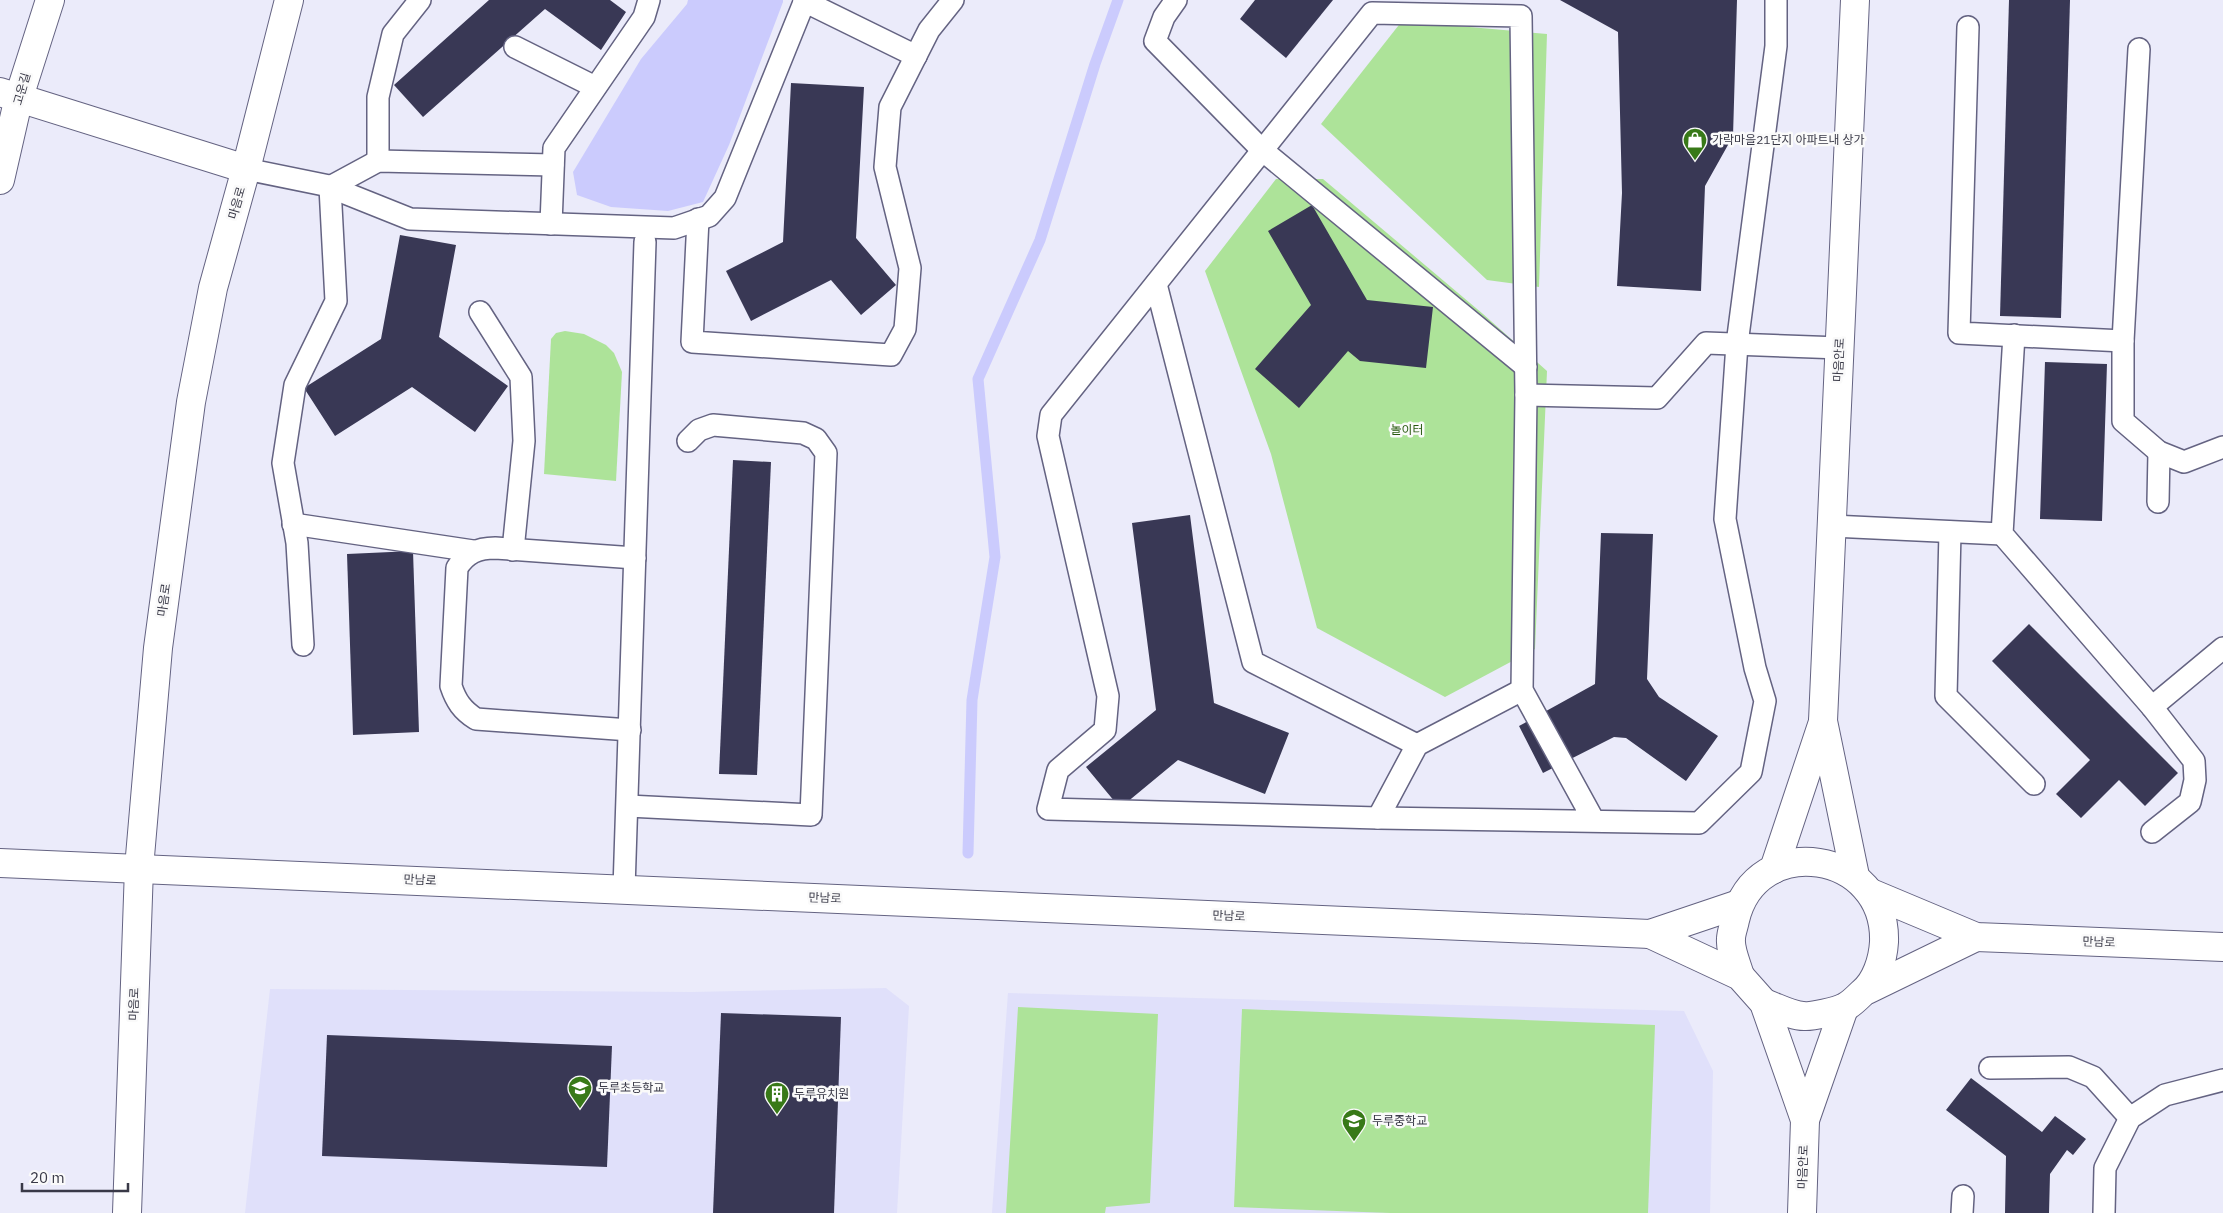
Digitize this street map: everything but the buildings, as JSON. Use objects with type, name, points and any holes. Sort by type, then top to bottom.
[{"type":"street","name":"고운길","points":[[0,180],[10,94],[50,0]]},
{"type":"street","name":"마음로","points":[[127,1213],[139,868],[158,648],[191,402],[213,288],[246,169],[289,0]]},
{"type":"street","name":"마음안로","points":[[1823,721],[1855,0]]},
{"type":"street","points":[[10,94],[246,169]]},
{"type":"street","points":[[1774,869],[1823,721]]},
{"type":"street","points":[[1823,721],[1863,885],[1884,925],[1883,959],[1867,990]]},
{"type":"street","points":[[1740,976],[1730,940],[1739,904],[1753,883],[1774,869],[1801,861],[1829,864],[1863,885],[1976,937]]},
{"type":"street","name":"만남로","points":[[0,863],[1650,934]]},
{"type":"street","points":[[1650,934],[1739,904]]},
{"type":"street","points":[[1650,934],[1740,976],[1764,1003],[1805,1120]]},
{"type":"street","points":[[1764,1003],[1804,1016],[1844,1008],[1867,990],[1976,937]]},
{"type":"street","name":"만남로","points":[[1976,937],[2223,947]]},
{"type":"street","points":[[1805,1120],[1844,1008]]},
{"type":"street","name":"마음안로","points":[[1802,1213],[1805,1120]]},
{"type":"lane","points":[[378,160],[378,97],[393,34],[420,0]]},
{"type":"lane","points":[[552,224],[554,148],[644,18],[649,0]]},
{"type":"lane","points":[[698,220],[692,342],[891,355],[905,329],[910,268],[885,167],[890,107],[929,30],[953,0]]},
{"type":"lane","points":[[1176,0],[1164,16],[1156,41],[1262,150],[1526,367]]},
{"type":"lane","points":[[1594,822],[1522,690],[1526,367],[1521,16],[1372,13],[1051,415],[1048,436],[1108,696],[1105,730],[1058,770],[1048,809],[1378,818],[1594,822],[1699,823],[1751,772],[1765,701],[1755,668],[1725,519],[1736,344],[1776,46],[1776,0]]},
{"type":"lane","points":[[330,187],[410,219],[674,228],[708,216],[725,198],[804,1],[916,56]]},
{"type":"lane","points":[[1968,27],[1959,333],[2123,341]]},
{"type":"lane","points":[[515,47],[595,87]]},
{"type":"lane","points":[[2139,49],[2123,341],[2123,421],[2159,452],[2184,462],[2223,448]]},
{"type":"lane","points":[[330,187],[378,160],[553,165]]},
{"type":"lane","points":[[246,169],[368,194]]},
{"type":"lane","points":[[303,645],[296,543],[283,463],[295,386],[336,301],[330,187]]},
{"type":"lane","points":[[624,889],[646,242]]},
{"type":"lane","points":[[1156,284],[1253,662],[1417,745]]},
{"type":"lane","points":[[480,312],[521,377],[524,441],[514,550]]},
{"type":"lane","points":[[2014,335],[2002,534],[2152,707],[2194,761],[2195,780],[2190,802],[2152,832]]},
{"type":"lane","points":[[1526,396],[1657,398],[1706,343],[1840,348]]},
{"type":"lane","points":[[628,806],[811,815],[826,453],[816,438],[803,433],[773,430],[713,425],[699,430],[688,441]]},
{"type":"lane","points":[[2158,502],[2159,452]]},
{"type":"lane","points":[[293,524],[473,551]]},
{"type":"lane","points":[[1832,526],[2002,534]]},
{"type":"lane","points":[[1950,532],[1946,696],[2034,784]]},
{"type":"lane","points":[[630,730],[476,719],[465,712],[456,700],[451,686],[457,568],[462,559],[473,551],[485,548],[635,558]]},
{"type":"lane","points":[[2152,707],[2223,648]]},
{"type":"lane","points":[[1378,818],[1417,745],[1522,690]]},
{"type":"lane","points":[[1990,1068],[2069,1067],[2093,1077],[2130,1118]]},
{"type":"lane","points":[[2104,1213],[2105,1168],[2130,1118],[2165,1094],[2223,1080]]},
{"type":"shaded area","name":"두루초등학교","points":[[886,988],[909,1006],[897,1213],[245,1213],[270,989],[692,992]]},
{"type":"shaded area","name":"두루중학교","points":[[1008,993],[1684,1011],[1713,1071],[1710,1213],[992,1213]]},
{"type":"green space","points":[[1402,21],[1547,34],[1539,287],[1487,280],[1321,124]]},
{"type":"green space","name":"놀이터","points":[[1276,179],[1323,179],[1483,314],[1547,371],[1535,649],[1445,697],[1317,628],[1271,454],[1205,271]]},
{"type":"green space","points":[[565,331],[584,334],[606,345],[614,353],[622,372],[616,481],[544,474],[551,339],[556,333]]},
{"type":"green space","points":[[1018,1007],[1158,1014],[1150,1203],[1106,1207],[1105,1213],[1006,1213]]},
{"type":"green space","points":[[1242,1009],[1655,1025],[1648,1213],[1390,1213],[1234,1207]]},
{"type":"water","points":[[688,0],[783,0],[729,145],[703,202],[668,211],[611,207],[577,195],[573,172],[641,59],[687,4]]},
{"type":"waterway","points":[[968,853],[972,700],[995,557],[978,379],[1040,240],[1095,64],[1118,0]]},
{"type":"place","name":"가락마을21단지 아파트내 상가","points":[[1695,161]]},
{"type":"place","name":"두루초등학교","points":[[580,1109]]},
{"type":"place","name":"두루유치원","points":[[777,1115]]},
{"type":"place","name":"두루중학교","points":[[1354,1142]]}]
